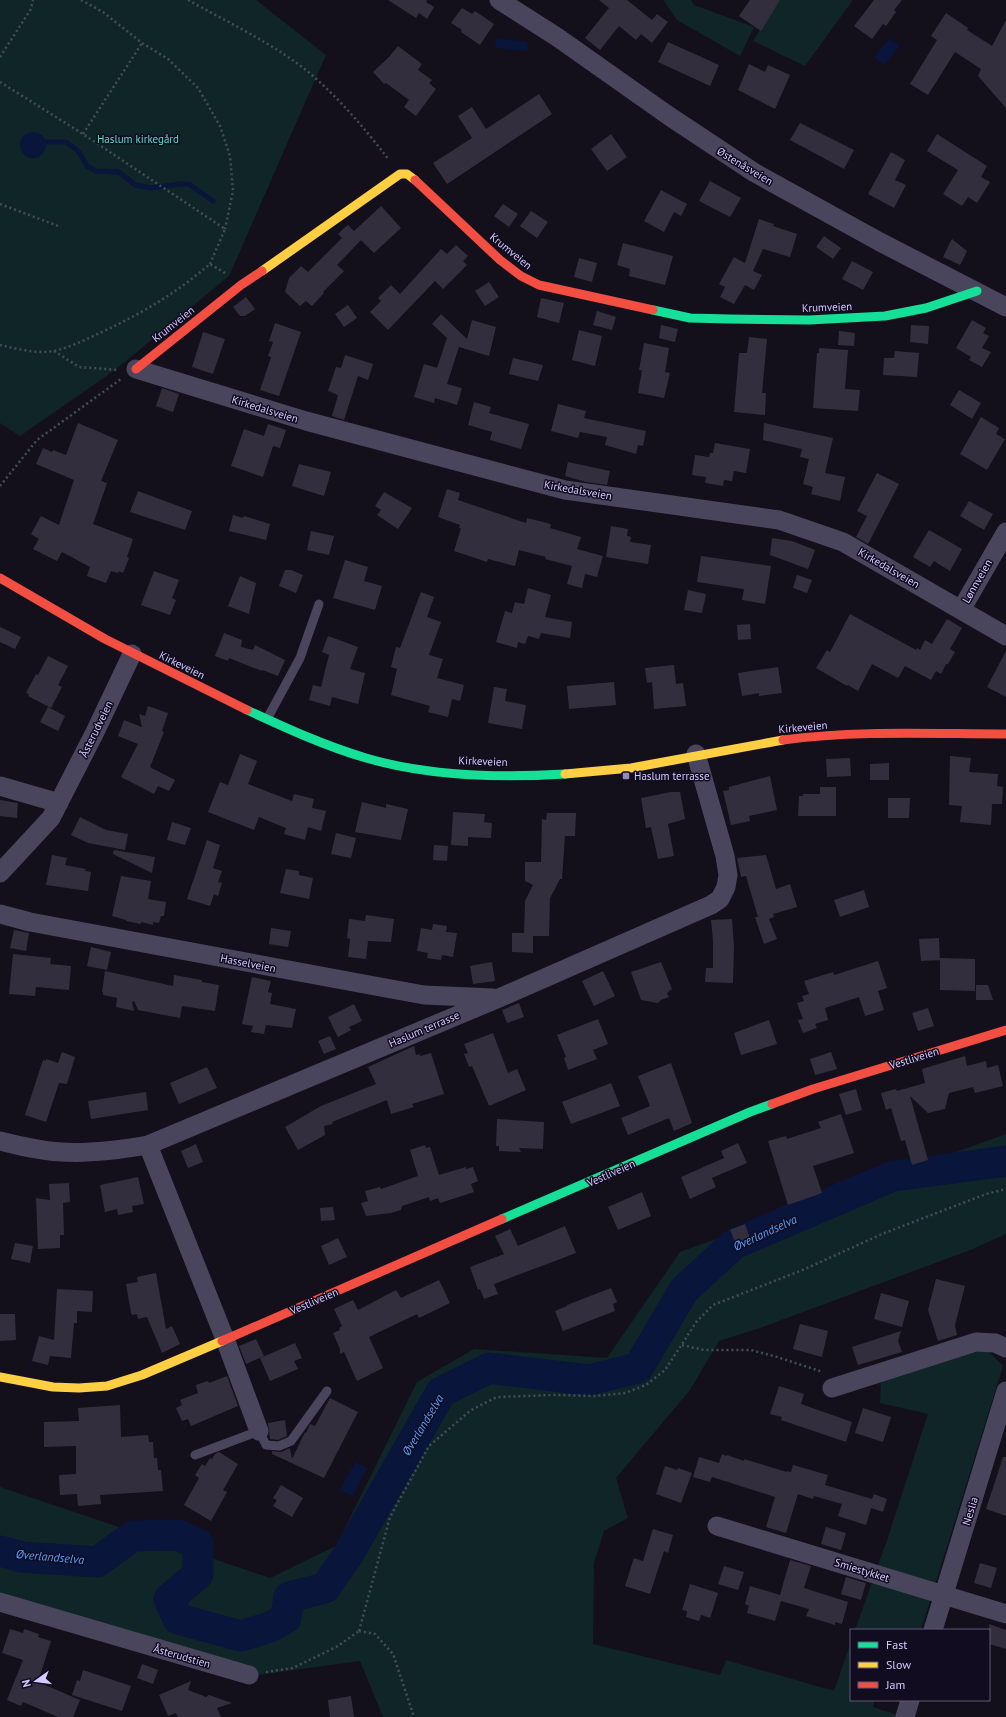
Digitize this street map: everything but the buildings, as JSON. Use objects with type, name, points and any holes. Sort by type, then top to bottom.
[{"type":"street","name":"Østenåsveien","points":[[498,0],[557,37],[675,121],[754,173],[880,242],[1006,306]]},
{"type":"street","name":"Krumveien","points":[[136,369],[241,285],[400,174],[407,174],[416,180],[500,260],[521,276],[539,285],[690,318],[809,320],[885,316],[926,308],[977,291]]},
{"type":"street","name":"Kirkedalsveien","points":[[136,369],[306,421],[566,490],[779,520],[843,542],[1006,636]]},
{"type":"street","name":"Lønnveien","points":[[961,610],[1006,532]]},
{"type":"street","name":"Kirkeveien","points":[[0,578],[68,620],[132,654],[267,719],[308,738],[358,756],[393,764],[455,772],[546,774],[581,773],[632,766],[755,744],[803,738],[857,735],[1006,734]]},
{"type":"street","name":"Åsterudveien","points":[[1,870],[51,818],[132,654]]},
{"type":"street","name":"Haslum terrasse","points":[[0,1140],[28,1148],[60,1152],[95,1153],[148,1145],[499,998],[711,905],[720,899],[726,887],[728,875],[725,856],[696,754]]},
{"type":"street","points":[[0,786],[59,803]]},
{"type":"street","name":"Hasselveien","points":[[0,914],[38,924],[417,994],[499,998]]},
{"type":"street","name":"Vestliveien","points":[[0,1377],[38,1386],[73,1389],[108,1386],[142,1375],[750,1112],[813,1089],[1006,1030]]},
{"type":"street","points":[[148,1145],[225,1339],[259,1431]]},
{"type":"street","points":[[840,1385],[976,1342],[995,1343],[1006,1348]]},
{"type":"street","name":"Neslia","points":[[933,1629],[1006,1391]]},
{"type":"street","name":"Smiestykket","points":[[717,1526],[1006,1614]]},
{"type":"street","name":"Åsterudstien","points":[[0,1602],[249,1675]]},
{"type":"street","points":[[905,1717],[910,1701]]},
{"type":"lane","points":[[267,719],[300,658],[319,604]]},
{"type":"lane","points":[[195,1455],[259,1431],[266,1445],[279,1446],[291,1441],[327,1391]]},
{"type":"path","points":[[0,57],[31,9],[33,0]]},
{"type":"path","points":[[0,345],[24,351],[53,351],[77,343],[143,312],[168,297],[210,264],[225,229],[233,191],[230,156],[220,126],[198,88],[168,59],[142,43],[104,12],[81,0]]},
{"type":"path","points":[[188,0],[294,61],[318,81],[369,133],[400,174]]},
{"type":"path","points":[[82,134],[142,43]]},
{"type":"path","points":[[0,82],[82,134],[225,229]]},
{"type":"path","points":[[0,204],[61,228]]},
{"type":"path","points":[[210,264],[241,285]]},
{"type":"path","points":[[53,351],[79,367],[115,370],[136,369]]},
{"type":"path","points":[[0,486],[37,440],[136,369]]},
{"type":"path","points":[[249,1675],[293,1668],[338,1646],[359,1631],[390,1517],[429,1446],[471,1410],[497,1397],[554,1395],[595,1396],[626,1393],[646,1385],[665,1370],[697,1321],[713,1305],[726,1298],[805,1269],[882,1234],[986,1194],[1006,1189]]},
{"type":"path","points":[[682,1344],[704,1350],[751,1350],[839,1377],[840,1385]]},
{"type":"path","points":[[359,1631],[376,1634],[392,1654],[414,1717]]},
{"type":"green space","name":"Haslum kirkegård","points":[[0,0],[256,0],[326,55],[229,276],[115,370],[20,436],[0,423]]},
{"type":"green space","points":[[663,0],[691,0],[694,5],[754,27],[740,56],[677,20]]},
{"type":"green space","points":[[779,0],[853,0],[805,66],[753,41]]},
{"type":"green space","points":[[1006,1134],[1006,1234],[973,1249],[760,1328],[719,1341],[690,1390],[616,1478],[628,1518],[604,1531],[594,1563],[593,1644],[720,1675],[726,1660],[834,1691],[850,1645],[850,1701],[874,1701],[873,1707],[903,1717],[383,1717],[360,1661],[251,1676],[0,1604],[0,1487],[270,1578],[336,1546],[417,1382],[474,1349],[607,1358],[680,1252]]},
{"type":"green space","points":[[986,1349],[1003,1366],[921,1629],[855,1629],[887,1540],[928,1414],[880,1403],[881,1381]]},
{"type":"water","points":[[496,38],[528,42],[527,51],[495,48]]},
{"type":"water","points":[[890,38],[900,46],[884,65],[874,57]]},
{"type":"water","points":[[33,132],[42,136],[46,145],[42,154],[33,158],[24,154],[20,145],[24,136]]},
{"type":"water","points":[[355,1462],[367,1468],[353,1496],[340,1490]]},
{"type":"waterway","points":[[46,142],[66,142],[79,152],[87,166],[96,171],[119,172],[135,185],[151,188],[189,184],[213,201]]},
{"type":"waterway","name":"Øverlandselva","points":[[0,1551],[22,1557],[97,1562],[133,1536],[178,1535],[198,1544],[198,1574],[169,1599],[178,1619],[241,1636],[270,1627],[286,1618],[289,1597],[325,1588],[348,1555],[441,1392],[489,1368],[589,1380],[638,1368],[684,1290],[734,1244],[893,1176],[1006,1161]]},
{"type":"traffic: fast","points":[[653,310],[690,318],[809,320],[885,316],[926,308],[977,291]]},
{"type":"traffic: fast","points":[[247,710],[336,748],[389,764],[414,769],[465,774],[516,776],[565,774]]},
{"type":"traffic: fast","points":[[502,1219],[750,1112],[772,1104]]},
{"type":"traffic: slow","points":[[262,271],[400,174],[407,174],[415,180]]},
{"type":"traffic: slow","points":[[565,774],[631,768],[783,740]]},
{"type":"traffic: slow","points":[[0,1377],[53,1387],[79,1388],[107,1386],[142,1375],[222,1341]]},
{"type":"traffic: jam","points":[[415,180],[500,260],[521,276],[539,285],[653,310]]},
{"type":"traffic: jam","points":[[136,369],[241,285],[262,271]]},
{"type":"traffic: jam","points":[[0,578],[105,639],[247,710]]},
{"type":"traffic: jam","points":[[783,740],[867,734],[1006,734]]},
{"type":"traffic: jam","points":[[772,1104],[813,1089],[1006,1030]]},
{"type":"traffic: jam","points":[[222,1341],[502,1219]]},
{"type":"place","name":"Haslum terrasse","points":[[626,776]]}]
